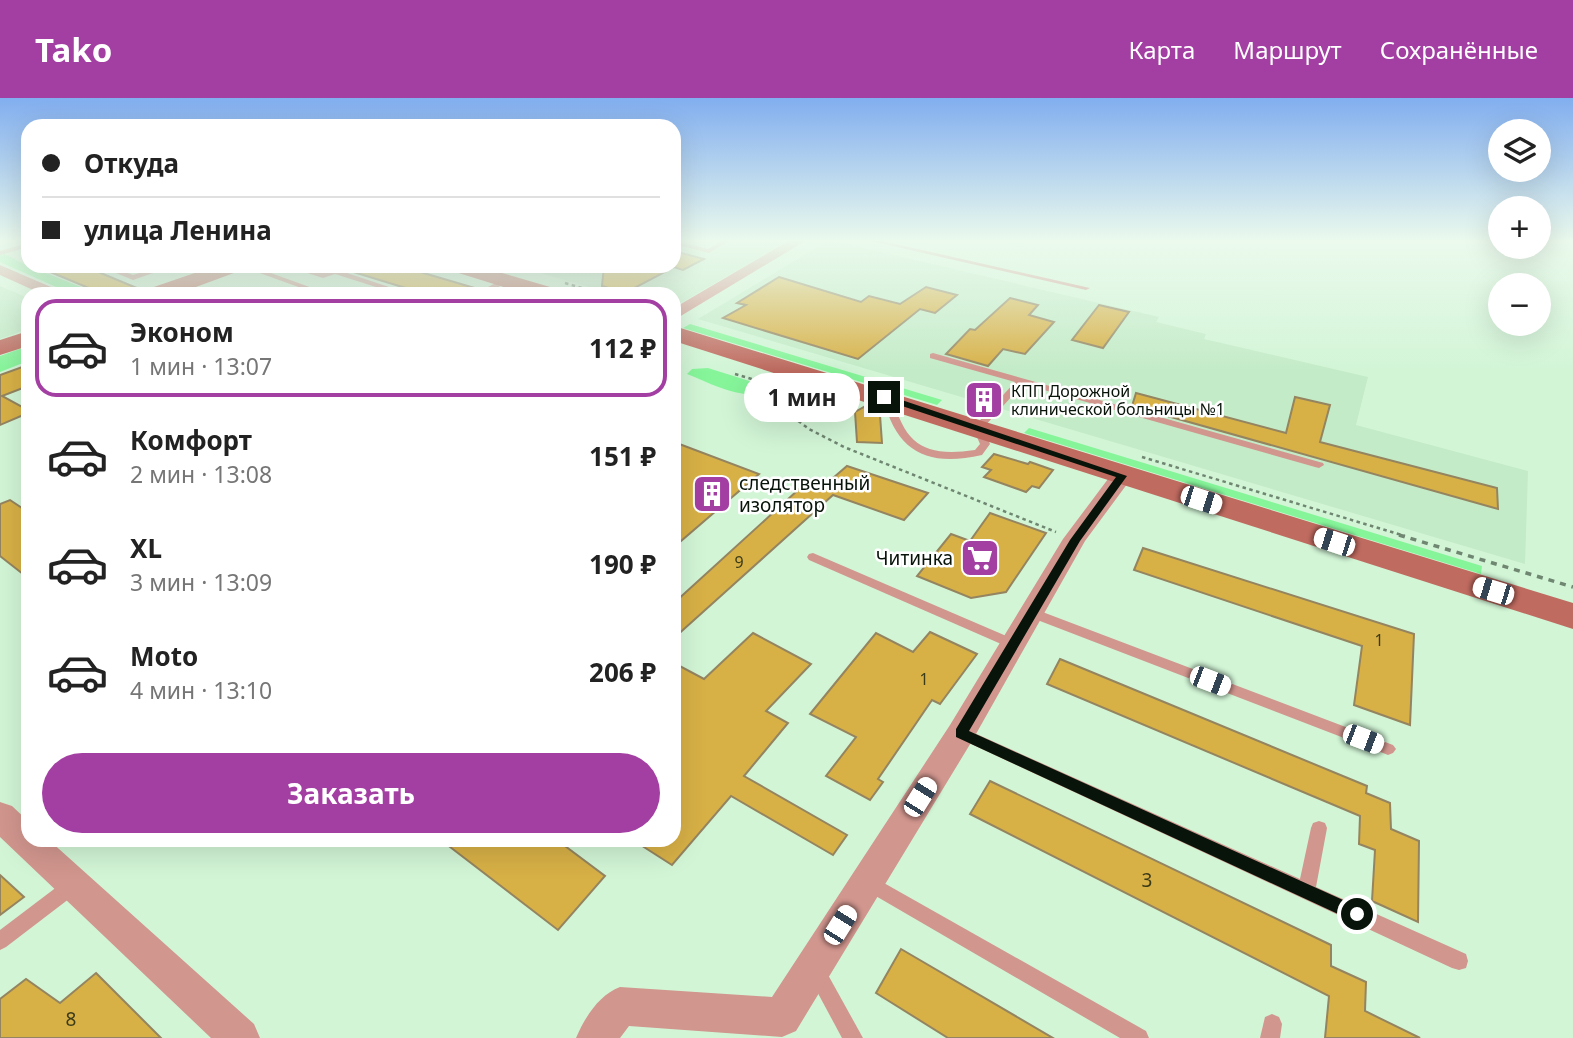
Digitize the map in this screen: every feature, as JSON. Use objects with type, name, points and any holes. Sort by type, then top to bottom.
[{"type":"main road","points":[[681,334],[888,398],[1122,476],[1573,616]]},
{"type":"main road","points":[[0,348],[21,340]]},
{"type":"street","points":[[681,311],[726,284]]},
{"type":"street","points":[[596,1038],[621,1006],[780,1027],[813,968],[961,733],[1075,540],[1122,476]]},
{"type":"street","points":[[0,816],[21,835]]},
{"type":"street","points":[[35,847],[240,1038]]},
{"type":"lane","points":[[1067,284],[1086,288]]},
{"type":"lane","points":[[933,356],[1319,465]]},
{"type":"lane","points":[[888,398],[901,436],[921,451],[943,457],[978,453],[985,444],[978,428],[1021,381]]},
{"type":"lane","points":[[813,556],[1013,645]]},
{"type":"lane","points":[[1032,612],[1388,749]]},
{"type":"lane","points":[[961,733],[1459,961]]},
{"type":"lane","points":[[1306,891],[1319,828]]},
{"type":"lane","points":[[867,882],[1139,1038]]},
{"type":"lane","points":[[0,941],[76,884]]},
{"type":"lane","points":[[813,968],[853,1038]]},
{"type":"path","points":[[768,386],[775,392],[777,405],[809,429],[844,447],[1075,540]]},
{"type":"shaded area","points":[[578,284],[714,284],[681,303],[681,287],[589,287]]},
{"type":"shaded area","points":[[756,284],[1017,284],[1159,317],[1156,322],[1206,334],[1204,339],[1368,377],[1356,425],[1528,471],[1525,564],[698,319]]},
{"type":"shaded area","points":[[0,286],[21,295],[21,332],[0,339]]},
{"type":"green space","points":[[49,284],[73,284],[81,287],[56,287]]},
{"type":"green space","points":[[690,324],[942,400],[937,405],[683,328]]},
{"type":"green space","points":[[21,348],[21,364],[0,372],[0,356]]},
{"type":"green space","points":[[708,368],[762,385],[771,391],[760,394],[739,393],[687,374],[692,369]]},
{"type":"green space","points":[[1029,428],[1482,566],[1481,574],[1024,433]]},
{"type":"building","points":[[79,284],[127,284],[134,287],[86,287]]},
{"type":"building","points":[[392,284],[461,284],[471,287],[402,287]]},
{"type":"building","points":[[602,284],[642,284],[636,287],[602,286]]},
{"type":"building","points":[[768,284],[802,284],[861,302],[869,296],[900,304],[926,287],[957,295],[935,313],[920,309],[858,359],[723,318],[746,305],[737,303]]},
{"type":"building","points":[[1010,298],[1038,305],[1029,315],[1054,322],[1025,354],[1003,349],[988,366],[946,354],[970,329],[975,330]]},
{"type":"building","points":[[1099,305],[1129,312],[1103,348],[1072,340]]},
{"type":"building","points":[[21,368],[21,389],[2,396],[21,406],[21,416],[0,425],[0,375]]},
{"type":"building","points":[[1136,393],[1286,433],[1295,397],[1330,405],[1320,442],[1497,488],[1498,509],[1132,406]]},
{"type":"building","points":[[864,407],[880,415],[882,443],[857,442],[855,412]]},
{"type":"building","name":"следственный изолятор","points":[[681,445],[759,474],[681,541]]},
{"type":"building","points":[[994,454],[1053,470],[1039,488],[1032,486],[1026,492],[984,477],[991,470],[982,467]]},
{"type":"building","points":[[847,466],[928,493],[904,520],[833,495],[681,632],[681,597],[809,480],[825,485]]},
{"type":"building","points":[[10,500],[21,507],[21,572],[0,556],[0,504]]},
{"type":"building","name":"Читинка","points":[[990,513],[1046,533],[1006,592],[971,598],[917,576],[951,534],[970,541]]},
{"type":"building","points":[[1143,548],[1414,634],[1410,725],[1354,705],[1362,646],[1134,570]]},
{"type":"building","points":[[930,632],[977,654],[940,704],[932,700],[878,779],[883,782],[870,800],[826,776],[856,737],[810,714],[876,633],[913,652]]},
{"type":"building","points":[[753,633],[811,664],[766,711],[788,723],[744,776],[847,835],[833,855],[731,796],[672,865],[644,847],[681,847],[681,667],[704,679]]},
{"type":"building","points":[[1060,659],[1367,786],[1366,793],[1390,803],[1391,829],[1419,841],[1418,922],[1372,901],[1375,850],[1359,844],[1360,816],[1047,684]]},
{"type":"building","points":[[990,781],[1331,945],[1331,966],[1366,982],[1365,1011],[1420,1038],[1325,1038],[1329,996],[970,814]]},
{"type":"building","points":[[450,847],[566,847],[605,876],[558,930]]},
{"type":"building","points":[[0,875],[24,897],[0,915]]},
{"type":"building","points":[[901,949],[1053,1038],[948,1038],[876,993]]},
{"type":"building","points":[[96,973],[161,1038],[0,1038],[0,999],[26,979],[60,1003]]},
{"type":"place","name":"КПП Дорожной клинической больницы №1","points":[[984,400]]},
{"type":"place","name":"следственный изолятор","points":[[712,494]]},
{"type":"place","name":"Читинка","points":[[980,558]]},
{"type":"route","points":[[884,397],[1122,476],[1075,540],[961,733],[1357,914]]}]
